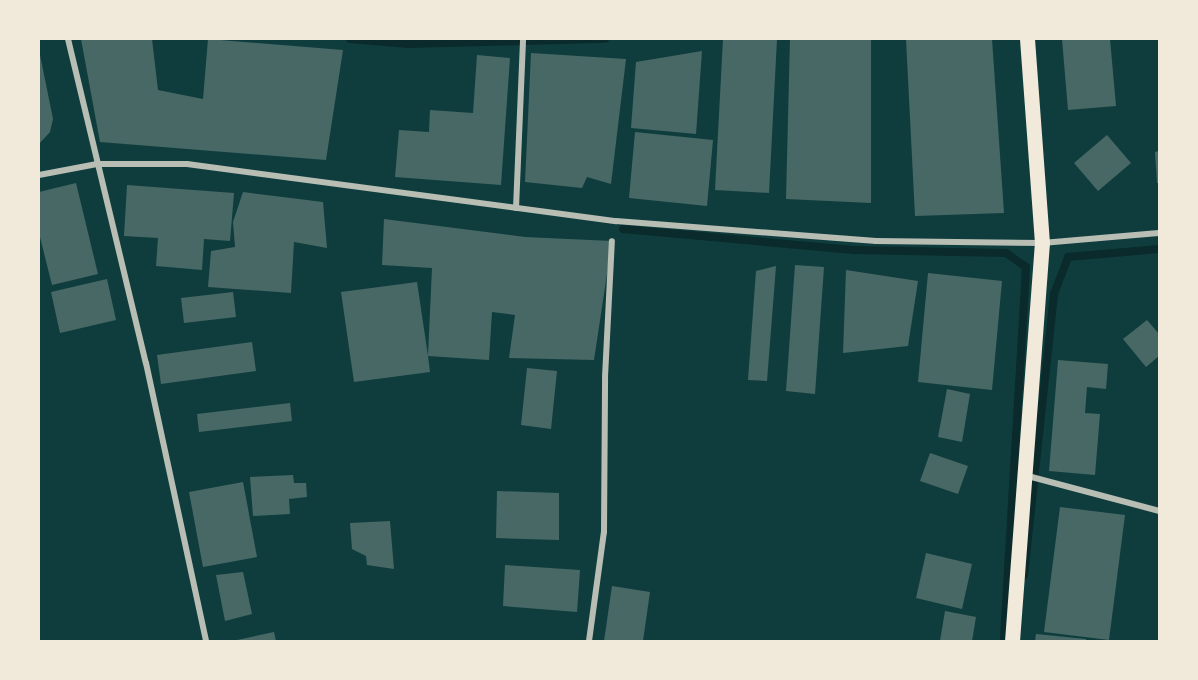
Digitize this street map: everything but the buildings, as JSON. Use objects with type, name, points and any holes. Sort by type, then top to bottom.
[{"type":"main road","points":[[1012,641],[1024,475],[1037,351],[1042,243],[1027,39]]},
{"type":"street","points":[[68,39],[144,353],[206,641]]},
{"type":"street","points":[[516,208],[523,39]]},
{"type":"street","points":[[39,175],[97,164],[187,165],[516,208],[736,232],[876,241],[1042,243],[1159,233]]},
{"type":"street","points":[[589,641],[604,532],[605,377],[612,241]]},
{"type":"street","points":[[1024,475],[1159,511]]},
{"type":"waterway","points":[[350,39],[409,44],[605,39]]},
{"type":"waterway","points":[[623,229],[856,250],[1006,253],[1026,267],[1004,641]]},
{"type":"waterway","points":[[1024,575],[1054,294],[1068,257],[1159,249]]}]
